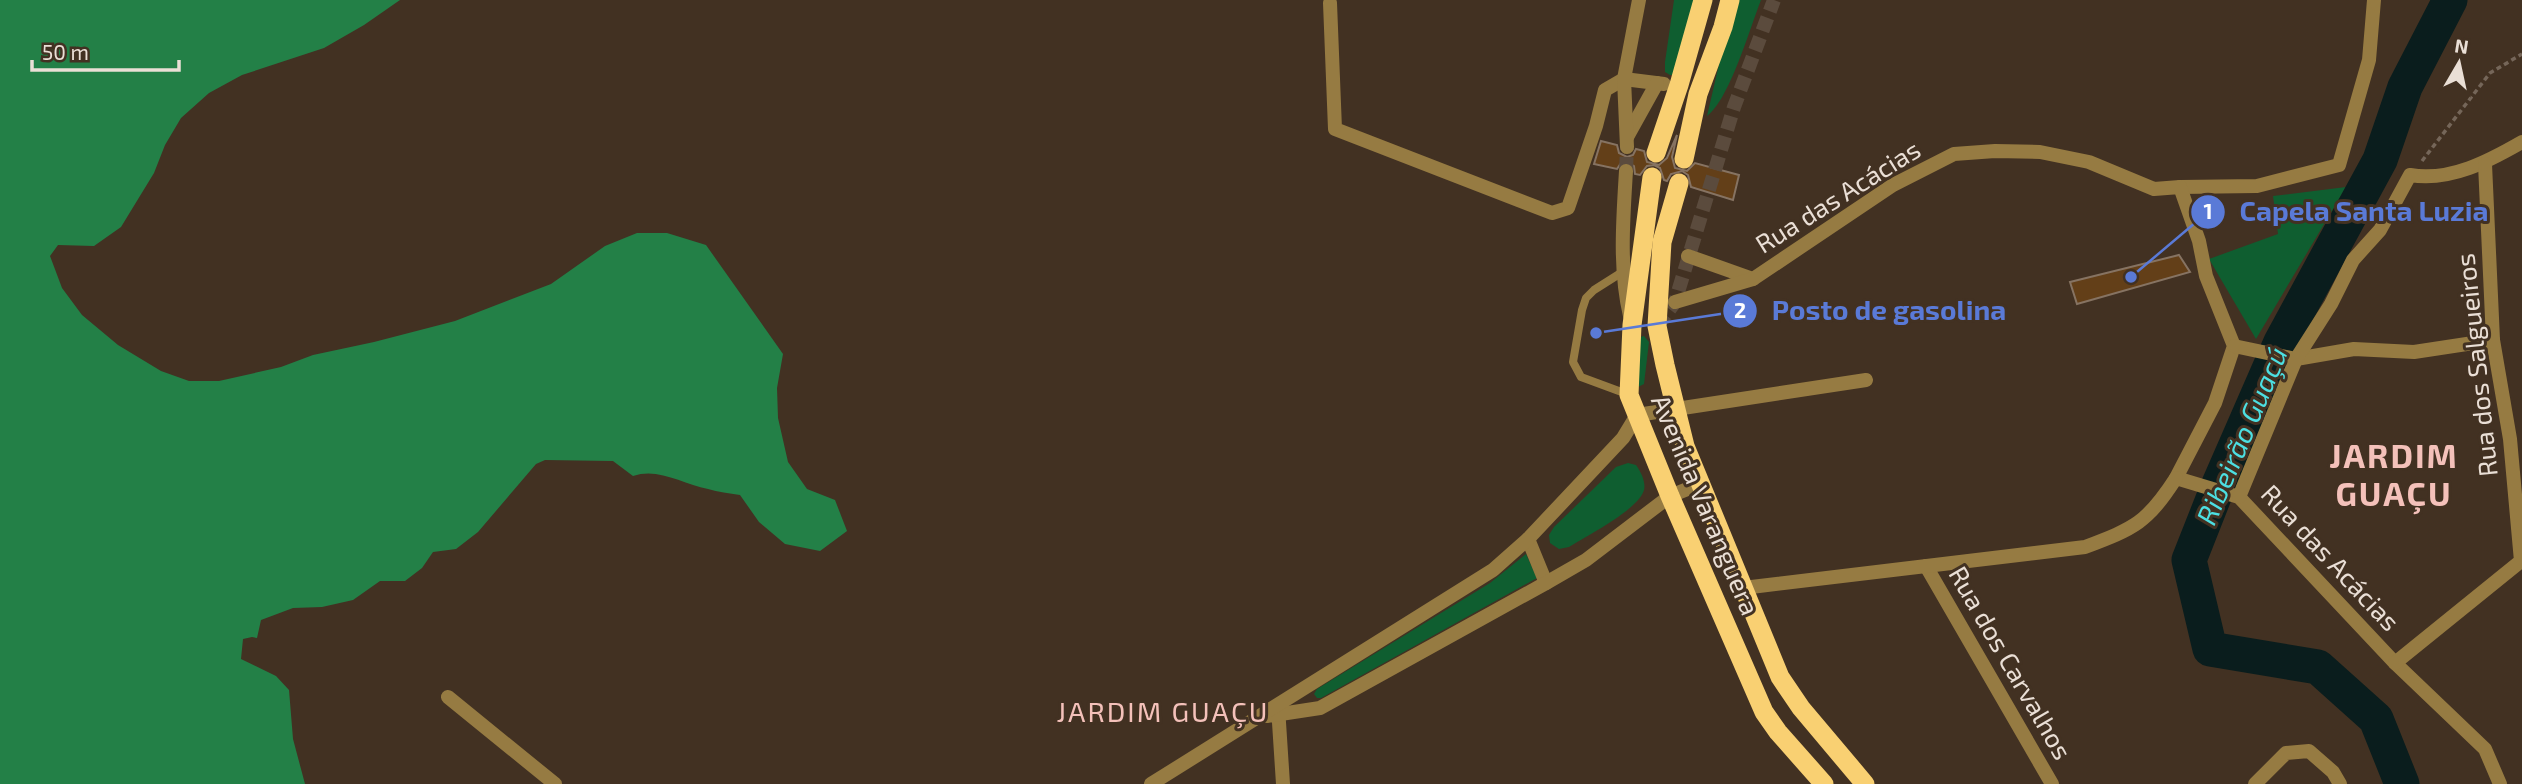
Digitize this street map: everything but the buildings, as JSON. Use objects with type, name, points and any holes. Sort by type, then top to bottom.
[{"type":"highway","points":[[1656,153],[1703,0]]},
{"type":"highway","points":[[1684,159],[1698,94],[1730,0]]},
{"type":"highway","name":"Avenida Varanguera","points":[[1652,177],[1632,325],[1629,395],[1764,712],[1824,784]]},
{"type":"highway","name":"Avenida Varanguera","points":[[1679,184],[1662,242],[1657,326],[1685,446],[1780,677],[1801,708],[1865,784]]},
{"type":"street","points":[[1639,0],[1624,79],[1627,143],[1657,83]]},
{"type":"street","name":"Rua das Acácias","points":[[1675,302],[1753,279],[1893,185],[1954,155],[1995,151],[2040,152],[2089,162],[2154,189],[2257,186],[2339,165],[2369,60],[2374,0]]},
{"type":"street","points":[[1330,3],[1335,129],[1552,213],[1567,208],[1596,126],[1605,90],[1624,79],[1679,85]]},
{"type":"street","points":[[2239,497],[2290,358],[2331,304],[2353,260],[2380,230],[2410,176],[2426,178],[2485,164],[2522,142]]},
{"type":"street","name":"Rua dos Salgueiros","points":[[2395,663],[2521,563],[2510,439],[2493,340],[2485,164]]},
{"type":"street","points":[[1626,172],[1623,249],[1625,296],[1632,325]]},
{"type":"street","points":[[2176,478],[2214,403],[2234,346],[2206,276],[2199,241],[2180,187]]},
{"type":"street","name":"Rua das Acácias","points":[[1688,256],[1753,279]]},
{"type":"street","points":[[2234,346],[2290,358],[2354,349],[2414,352],[2493,340]]},
{"type":"street","points":[[1151,784],[1258,717],[1279,710],[1493,570],[1528,539],[1623,438],[1637,415],[1866,380]]},
{"type":"street","name":"Rua das Acácias","points":[[2176,478],[2239,497],[2395,663],[2485,749],[2500,784]]},
{"type":"street","name":"Rua dos Carvalhos","points":[[1742,588],[2085,547],[2128,531],[2156,509],[2176,478]]},
{"type":"street","points":[[1279,710],[1320,708],[1586,560],[1670,496],[1700,484]]},
{"type":"street","points":[[1528,539],[1546,583]]},
{"type":"street","name":"Rua dos Carvalhos","points":[[1926,566],[2052,784]]},
{"type":"street","points":[[448,697],[555,784]]},
{"type":"street","points":[[1279,710],[1283,784]]},
{"type":"street","points":[[2255,784],[2286,753],[2309,751],[2333,772],[2340,784]]},
{"type":"lane","points":[[1624,271],[1586,298],[1573,362],[1580,377],[1629,395]]},
{"type":"path","points":[[2410,176],[2490,73],[2522,54]]},
{"type":"green space","points":[[0,0],[400,0],[324,48],[242,75],[209,93],[181,118],[165,145],[154,173],[121,227],[94,246],[58,245],[50,256],[62,288],[82,315],[118,345],[161,371],[189,381],[219,381],[455,321],[551,284],[605,246],[637,233],[667,233],[706,245],[783,354],[777,388],[778,418],[788,462],[807,489],[835,500],[847,531],[820,551],[785,544],[759,522],[740,495],[699,487],[661,475],[633,476],[613,461],[545,460],[536,464],[478,532],[456,549],[433,552],[422,568],[405,581],[380,581],[353,600],[322,607],[293,608],[261,620],[257,638],[243,639],[241,659],[276,676],[289,690],[293,739],[305,784],[0,784]]},
{"type":"green space","points":[[1674,0],[1696,0],[1676,75],[1670,75],[1665,72],[1665,62]]},
{"type":"green space","points":[[1734,0],[1761,0],[1731,80],[1715,108],[1707,116]]},
{"type":"green space","points":[[2346,187],[2256,339],[2209,259],[2278,234],[2273,196]]},
{"type":"green space","points":[[1644,336],[1649,342],[1644,384],[1638,387],[1640,337]]},
{"type":"green space","points":[[1628,463],[1636,465],[1644,484],[1644,490],[1633,505],[1611,522],[1569,547],[1559,549],[1550,543],[1549,535],[1554,527],[1616,467]]},
{"type":"green space","points":[[1526,554],[1537,578],[1321,698],[1314,694],[1317,689],[1490,583]]},
{"type":"waterway","name":"Ribeirão Guaçú","points":[[2402,784],[2376,719],[2318,667],[2210,649],[2189,560],[2281,342],[2380,160],[2405,87],[2450,0]]},
{"type":"tunnel","points":[[1657,326],[1675,302],[1734,107],[1774,0]]},
{"type":"tunnel","points":[[1626,171],[1627,147]]},
{"type":"place","name":"Capela Santa Luzia","points":[[2131,277]]},
{"type":"place","name":"Posto de gasolina","points":[[1596,333]]},
{"type":"district","name":"JARDIM GUAÇU","points":[[2394,475]]},
{"type":"district","name":"JARDIM GUAÇU","points":[[1163,712]]}]
